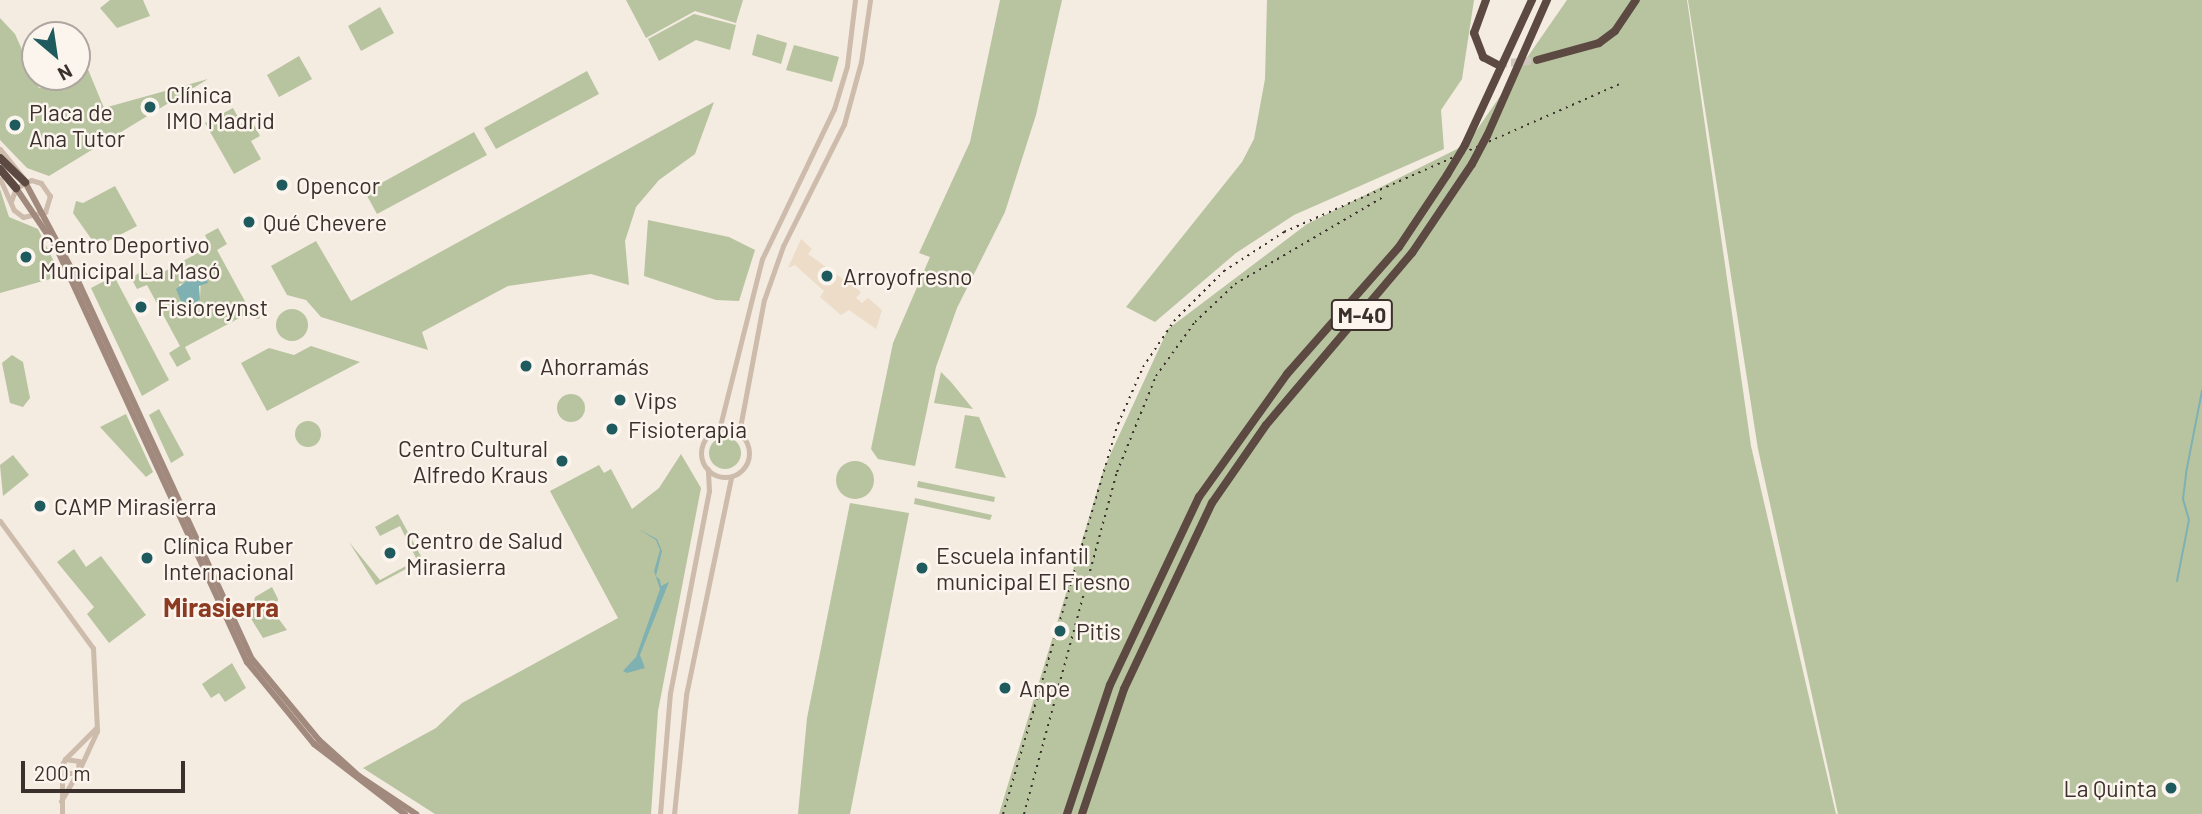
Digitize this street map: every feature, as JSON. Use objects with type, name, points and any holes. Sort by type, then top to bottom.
[{"type":"highway","points":[[1486,0],[1475,40],[1483,57],[1496,64]]},
{"type":"highway","name":"M-40","points":[[1067,814],[1110,685],[1172,545],[1230,449],[1287,374],[1399,247],[1447,175],[1465,145],[1532,0]]},
{"type":"highway","name":"M-40","points":[[1082,814],[1124,689],[1186,552],[1242,458],[1404,264],[1472,164],[1548,0]]},
{"type":"highway","points":[[1537,60],[1599,43],[1615,31],[1636,0]]},
{"type":"highway","points":[[0,158],[25,182]]},
{"type":"highway","points":[[0,169],[16,188]]},
{"type":"main road","points":[[25,182],[44,212],[252,659],[318,740],[359,776],[416,814]]},
{"type":"main road","points":[[16,188],[37,217],[247,662],[314,744],[405,814]]},
{"type":"street","points":[[660,814],[670,694],[709,491],[703,445],[719,430],[762,259],[834,109],[847,65],[855,0]]},
{"type":"street","points":[[674,814],[686,695],[731,477],[749,458],[739,433],[764,300],[783,246],[844,124],[862,62],[870,0]]},
{"type":"street","points":[[0,149],[25,182]]},
{"type":"street","points":[[0,179],[11,201],[19,215],[37,217],[44,212],[47,189],[34,180],[25,182],[16,188],[11,201]]},
{"type":"street","points":[[719,430],[739,433]]},
{"type":"street","points":[[708,470],[731,477]]},
{"type":"street","points":[[0,521],[88,635],[97,664],[97,725],[79,770],[60,804]]},
{"type":"street","points":[[62,814],[60,804],[64,761],[97,725]]},
{"type":"street","points":[[64,761],[75,758],[79,770]]},
{"type":"street","points":[[64,761],[66,774],[79,770]]},
{"type":"green space","points":[[110,0],[143,0],[150,16],[117,28],[100,8]]},
{"type":"green space","points":[[626,0],[743,0],[736,23],[695,11],[646,38]]},
{"type":"green space","points":[[1000,0],[1062,0],[1036,115],[1005,212],[957,308],[936,367],[915,466],[878,459],[871,449],[893,343],[930,257],[919,253],[970,142]]},
{"type":"green space","points":[[1267,0],[1474,0],[1462,79],[1441,110],[1444,149],[1294,215],[1236,253],[1155,322],[1126,307],[1242,162],[1254,139],[1265,79]]},
{"type":"green space","points":[[1567,0],[1687,0],[1751,446],[1836,814],[999,814],[1104,468],[1168,329],[1307,224],[1467,144]]},
{"type":"green space","points":[[1688,0],[2202,0],[2202,814],[1838,814],[1758,449]]},
{"type":"green space","points":[[380,7],[394,33],[361,51],[348,26]]},
{"type":"green space","points":[[694,14],[736,25],[730,50],[696,40],[659,61],[648,39]]},
{"type":"green space","points":[[0,18],[15,34],[21,48],[21,91],[91,91],[91,77],[104,108],[208,79],[49,176],[27,168],[0,140]]},
{"type":"green space","points":[[757,34],[787,43],[781,64],[752,55]]},
{"type":"green space","points":[[794,45],[839,57],[832,82],[786,70]]},
{"type":"green space","points":[[299,56],[312,79],[279,97],[267,75]]},
{"type":"green space","points":[[587,71],[599,94],[496,149],[484,128]]},
{"type":"green space","points":[[714,102],[695,154],[659,180],[636,207],[625,241],[629,285],[591,274],[508,286],[422,332],[428,350],[321,317],[306,300],[287,295],[271,266],[316,241],[351,301]]},
{"type":"green space","points":[[233,108],[243,126],[252,121],[260,136],[251,141],[261,159],[234,174],[205,123]]},
{"type":"green space","points":[[474,132],[487,155],[377,214],[365,192]]},
{"type":"green space","points":[[115,186],[137,226],[97,247],[73,213],[76,201],[83,203]]},
{"type":"green space","name":"Centro Deportivo Municipal La Masó","points":[[0,189],[9,217],[38,229],[61,276],[0,293]]},
{"type":"green space","points":[[648,220],[729,237],[755,250],[739,301],[716,300],[644,276]]},
{"type":"green space","points":[[218,228],[227,244],[217,250],[247,305],[262,311],[259,319],[243,316],[185,347],[191,359],[177,367],[169,353],[180,346],[147,285],[137,289],[131,278],[144,270],[151,279],[210,246],[205,235]],"holes":[[[201,274],[200,299],[191,304],[191,310],[182,308],[179,284],[190,283]]]},
{"type":"green space","points":[[114,276],[169,380],[142,396],[91,288]]},
{"type":"green space","points":[[292,309],[303,314],[308,325],[303,336],[292,341],[281,336],[276,325],[281,314]]},
{"type":"green space","points":[[311,346],[360,362],[267,411],[241,363],[269,348],[294,355]]},
{"type":"green space","points":[[12,355],[23,362],[30,398],[23,407],[10,403],[2,363]]},
{"type":"green space","points":[[941,372],[951,382],[973,409],[934,403]]},
{"type":"green space","points":[[571,394],[581,398],[585,408],[581,418],[571,422],[561,418],[557,408],[561,398]]},
{"type":"green space","points":[[159,409],[184,455],[171,463],[149,415]]},
{"type":"green space","points":[[126,414],[153,472],[146,477],[100,427]]},
{"type":"green space","points":[[965,415],[979,417],[1006,478],[955,468]]},
{"type":"green space","points":[[308,421],[317,425],[321,434],[317,443],[308,447],[299,443],[295,434],[299,425]]},
{"type":"green space","points":[[725,437],[736,442],[741,453],[736,464],[725,469],[714,464],[709,453],[714,442]]},
{"type":"green space","points":[[681,454],[701,488],[658,711],[651,814],[435,814],[363,768],[436,728],[462,703],[618,618],[550,491],[599,465],[604,473],[611,469],[632,509],[659,488]]},
{"type":"green space","points":[[13,455],[29,475],[3,496],[0,465]]},
{"type":"green space","points":[[855,461],[869,466],[874,480],[869,494],[855,499],[841,494],[836,480],[841,466]]},
{"type":"green space","points":[[918,481],[995,497],[994,502],[917,487]]},
{"type":"green space","points":[[915,498],[992,515],[990,520],[914,504]]},
{"type":"green space","points":[[850,503],[909,513],[850,814],[798,814],[807,718]]},
{"type":"green space","points":[[398,514],[423,560],[376,585],[349,542],[380,580],[417,560],[400,526],[380,536],[375,527]]},
{"type":"green space","points":[[74,549],[86,567],[101,556],[146,615],[109,643],[87,614],[94,607],[57,562]]},
{"type":"green space","points":[[272,587],[278,599],[275,614],[287,630],[263,638],[250,617],[255,597]]},
{"type":"green space","points":[[232,663],[246,688],[225,702],[219,693],[211,698],[202,684]]},
{"type":"shaded area","points":[[801,239],[812,249],[808,254],[861,292],[856,298],[862,303],[868,298],[882,310],[876,329],[849,310],[841,315],[820,297],[824,291],[795,265],[788,268]]},
{"type":"water","points":[[195,275],[205,275],[208,283],[199,286],[200,299],[186,313],[176,289]]},
{"type":"water","points":[[638,529],[657,539],[662,551],[656,576],[661,586],[669,582],[640,655],[645,668],[627,673],[623,671],[636,657],[660,589],[654,571],[660,550],[656,540]]},
{"type":"waterway","points":[[2177,581],[2189,520],[2183,499],[2186,473],[2202,391]]},
{"type":"tunnel","points":[[1499,64],[1537,60]]},
{"type":"railway","points":[[1003,814],[1118,424],[1143,367],[1174,321],[1224,271],[1284,232],[1619,84]]},
{"type":"railway","points":[[1024,814],[1117,472],[1156,376],[1195,322],[1235,284],[1383,197]]},
{"type":"place","name":"Clínica IMO Madrid","points":[[150,107]]},
{"type":"place","name":"Placa de Ana Tutor","points":[[15,125]]},
{"type":"place","name":"Opencor","points":[[282,185]]},
{"type":"place","name":"Qué Chevere","points":[[249,222]]},
{"type":"place","name":"Centro Deportivo Municipal La Masó","points":[[26,257]]},
{"type":"place","name":"Arroyofresno","points":[[827,276]]},
{"type":"place","name":"Fisioreynst","points":[[141,307]]},
{"type":"place","name":"Ahorramás","points":[[526,366]]},
{"type":"place","name":"Vips","points":[[620,400]]},
{"type":"place","name":"Fisioterapia","points":[[612,429]]},
{"type":"place","name":"Centro Cultural Alfredo Kraus","points":[[562,461]]},
{"type":"place","name":"CAMP Mirasierra","points":[[40,506]]},
{"type":"place","name":"Centro de Salud Mirasierra","points":[[390,553]]},
{"type":"place","name":"Clínica Ruber Internacional","points":[[147,558]]},
{"type":"place","name":"Escuela infantil municipal El Fresno","points":[[922,568]]},
{"type":"place","name":"Pitis","points":[[1060,631]]},
{"type":"place","name":"Anpe","points":[[1005,688]]},
{"type":"place","name":"La Quinta","points":[[2171,788]]},
{"type":"district","name":"Mirasierra","points":[[221,607]]}]
